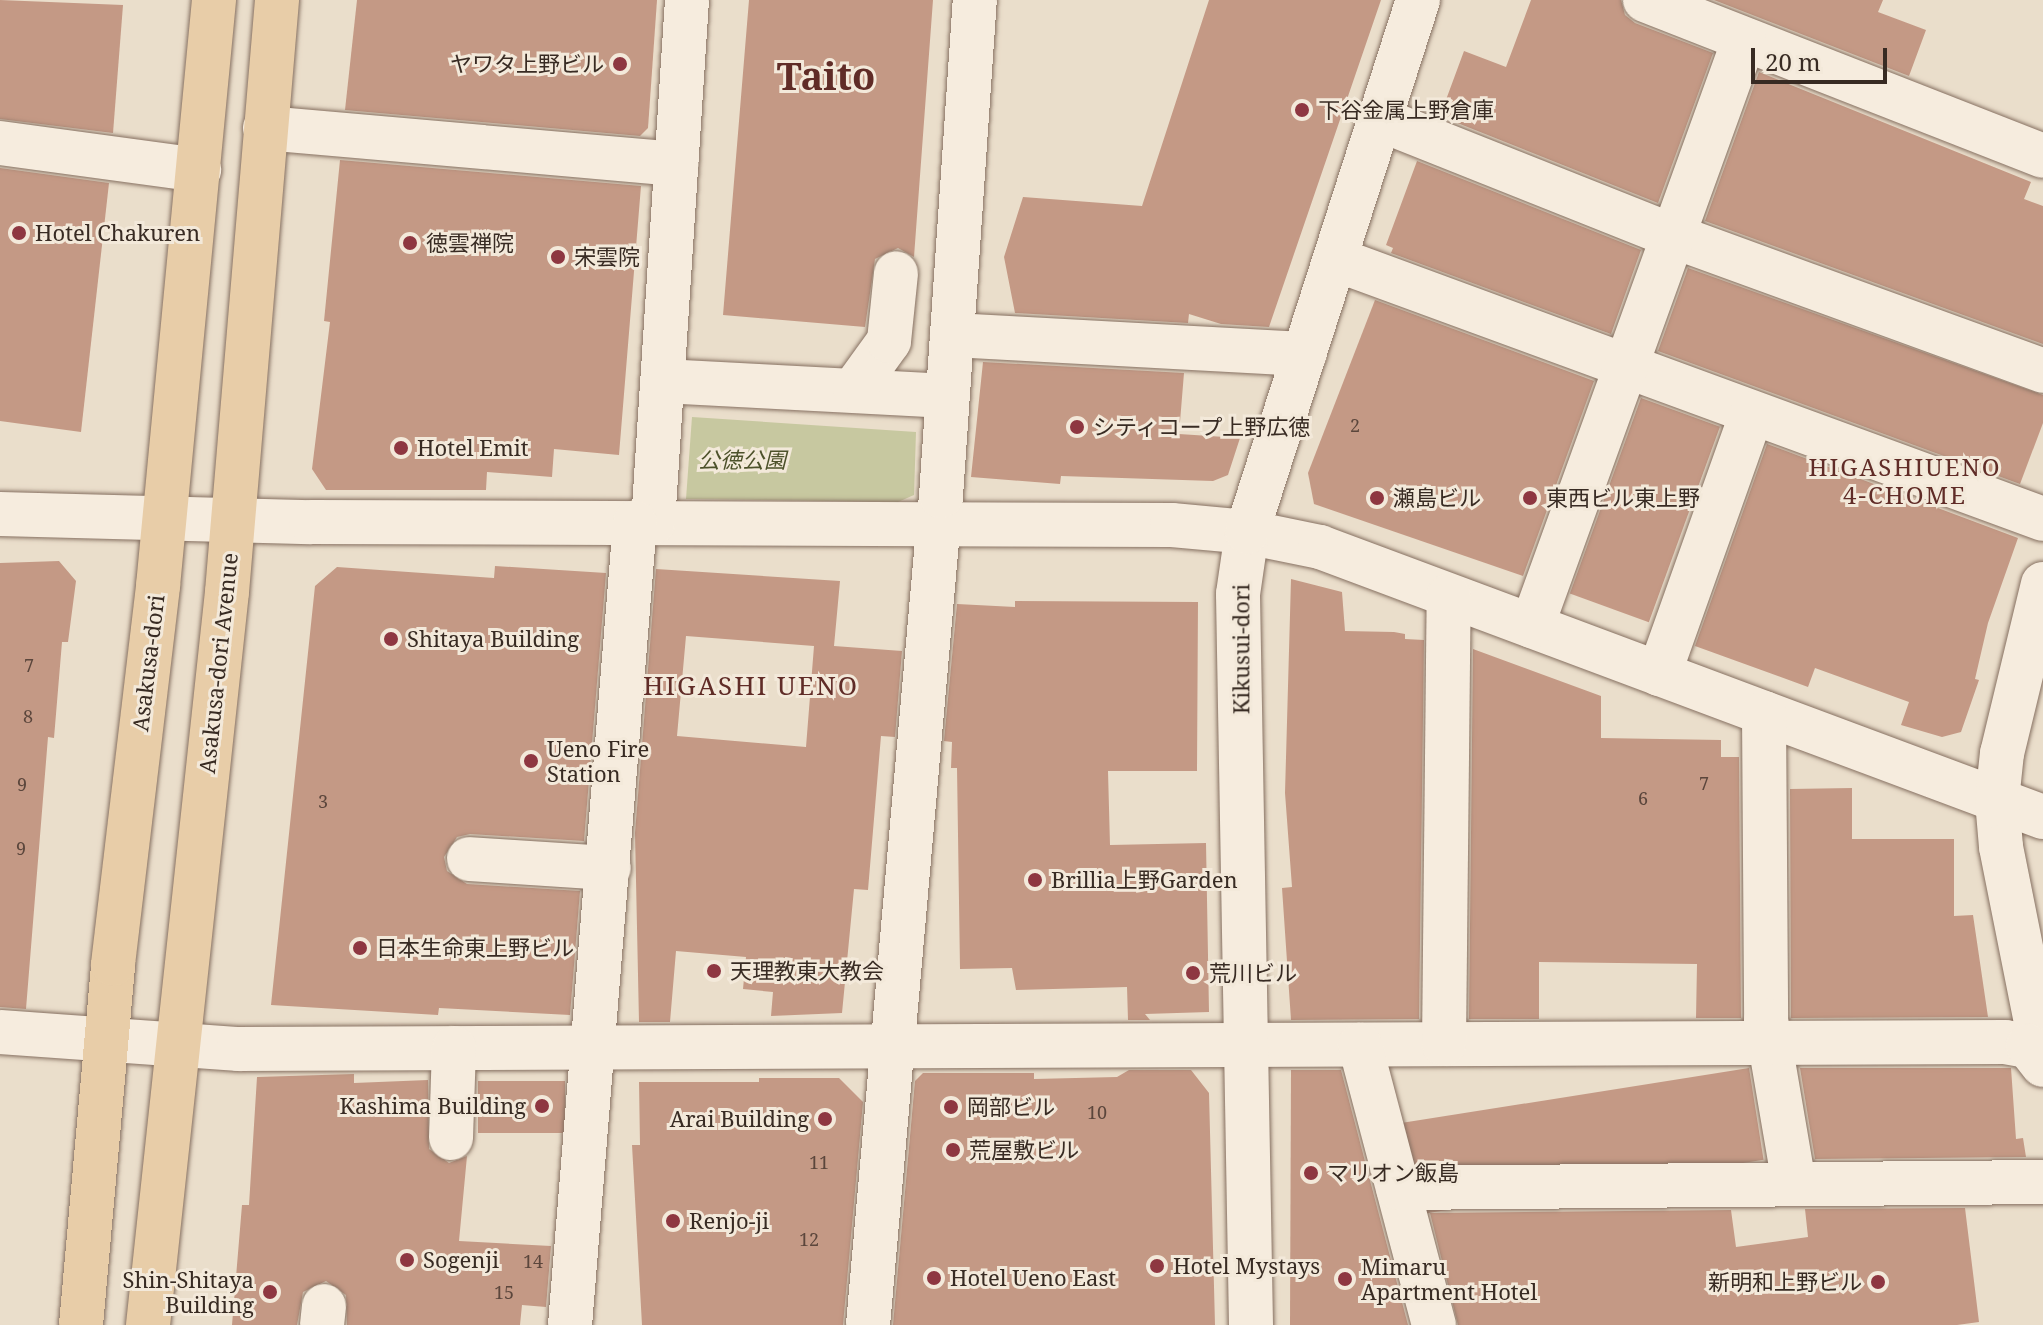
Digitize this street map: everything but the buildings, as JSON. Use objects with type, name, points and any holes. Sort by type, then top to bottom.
[{"type":"main road","name":"Asakusa-dori","points":[[81,1325],[105,1043],[164,518],[214,0]]},
{"type":"main road","name":"Asakusa-dori Avenue","points":[[148,1325],[233,521],[277,0]]},
{"type":"street","points":[[570,1325],[609,868],[644,523],[663,381],[687,0]]},
{"type":"street","points":[[868,1325],[938,524],[975,0]]},
{"type":"street","name":"Kikusui-dori","points":[[1251,1325],[1238,594],[1247,532],[1418,0]]},
{"type":"street","points":[[1645,0],[2043,156]]},
{"type":"street","points":[[1532,626],[1744,40]]},
{"type":"street","points":[[1379,119],[1673,236],[2043,371]]},
{"type":"street","points":[[265,128],[676,164]]},
{"type":"street","points":[[0,143],[199,170]]},
{"type":"street","points":[[1335,259],[2043,519]]},
{"type":"street","points":[[855,388],[889,341],[896,273]]},
{"type":"street","points":[[952,335],[1304,354]]},
{"type":"street","points":[[663,381],[855,388],[948,396]]},
{"type":"street","points":[[1659,674],[1752,413]]},
{"type":"street","points":[[0,514],[233,521],[1172,525],[1247,532],[1320,547],[2043,817]]},
{"type":"street","points":[[2043,584],[2002,753],[1997,800],[2001,847],[2043,1057]]},
{"type":"street","points":[[1444,1044],[1449,596]]},
{"type":"street","points":[[1764,713],[1769,1043],[1794,1184]]},
{"type":"street","points":[[469,859],[609,868]]},
{"type":"street","points":[[0,1032],[105,1043],[176,1046],[454,1048],[2016,1042],[2028,1046],[2043,1065]]},
{"type":"street","points":[[1360,1045],[1434,1325]]},
{"type":"street","points":[[451,1138],[454,1048]]},
{"type":"street","points":[[1398,1188],[2043,1182]]},
{"type":"green space","name":"公徳公園","points":[[692,417],[916,432],[914,495],[898,502],[686,499]]},
{"type":"place","name":"ヤワタ上野ビル","points":[[620,64]]},
{"type":"place","name":"下谷金属上野倉庫","points":[[1302,110]]},
{"type":"place","name":"Hotel Chakuren","points":[[19,233]]},
{"type":"place","name":"徳雲禅院","points":[[410,243]]},
{"type":"place","name":"宋雲院","points":[[558,257]]},
{"type":"place","name":"シティコープ上野広徳","points":[[1077,427]]},
{"type":"place","name":"Hotel Emit","points":[[401,448]]},
{"type":"place","name":"瀬島ビル","points":[[1377,498]]},
{"type":"place","name":"東西ビル東上野","points":[[1530,498]]},
{"type":"place","name":"Shitaya Building","points":[[391,639]]},
{"type":"place","name":"Ueno Fire Station","points":[[531,761]]},
{"type":"place","name":"Brillia上野Garden","points":[[1035,880]]},
{"type":"place","name":"日本生命東上野ビル","points":[[360,948]]},
{"type":"place","name":"天理教東大教会","points":[[714,971]]},
{"type":"place","name":"荒川ビル","points":[[1193,973]]},
{"type":"place","name":"Kashima Building","points":[[542,1106]]},
{"type":"place","name":"岡部ビル","points":[[951,1107]]},
{"type":"place","name":"Arai Building","points":[[825,1119]]},
{"type":"place","name":"荒屋敷ビル","points":[[953,1150]]},
{"type":"place","name":"マリオン飯島","points":[[1311,1173]]},
{"type":"place","name":"Renjo-ji","points":[[673,1221]]},
{"type":"place","name":"Sogenji","points":[[407,1260]]},
{"type":"place","name":"Hotel Mystays","points":[[1157,1266]]},
{"type":"place","name":"Hotel Ueno East","points":[[934,1278]]},
{"type":"place","name":"Mimaru Apartment Hotel","points":[[1345,1279]]},
{"type":"place","name":"新明和上野ビル","points":[[1878,1282]]},
{"type":"place","name":"Shin-Shitaya Building","points":[[270,1292]]},
{"type":"district","name":"Taito","points":[[826,76]]},
{"type":"district","name":"HIGASHIUENO 4-CHOME","points":[[1905,481]]},
{"type":"district","name":"HIGASHI UENO","points":[[751,686]]}]
